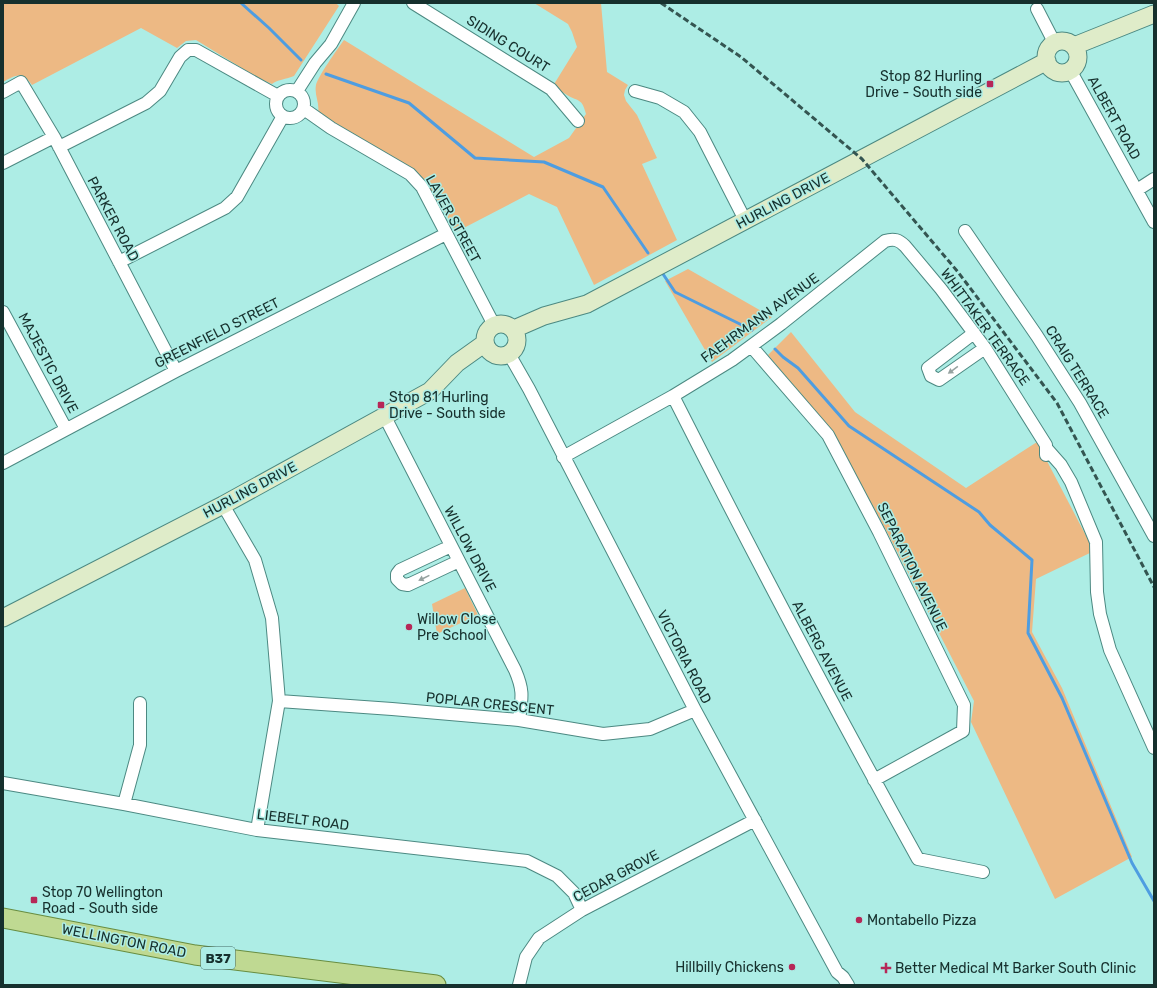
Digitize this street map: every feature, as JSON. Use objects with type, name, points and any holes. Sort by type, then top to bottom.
[{"type":"main road","name":"WELLINGTON ROAD","points":[[3,918],[195,955],[436,985]]},
{"type":"street","points":[[297,91],[315,63],[331,44],[354,3]]},
{"type":"street","name":"SIDING COURT","points":[[413,3],[551,89],[578,121]]},
{"type":"street","points":[[1037,9],[1054,42]]},
{"type":"street","points":[[1074,46],[1154,14]]},
{"type":"street","points":[[1065,41],[1074,46],[1077,51],[1077,62],[1070,70],[1061,73],[1056,72],[1048,66],[1046,61],[1047,50],[1054,42],[1065,41]]},
{"type":"street","points":[[3,163],[146,104],[160,91],[180,57],[188,50],[196,50],[278,96]]},
{"type":"street","name":"HURLING DRIVE","points":[[514,329],[544,316],[587,304],[1046,61]]},
{"type":"street","name":"ALBERT ROAD","points":[[1070,70],[1154,222]]},
{"type":"street","name":"PARKER ROAD","points":[[3,92],[21,82],[57,142],[176,371]]},
{"type":"street","points":[[289,89],[297,91],[301,93],[305,101],[304,109],[298,116],[293,118],[284,116],[280,114],[276,105],[278,96],[289,89]]},
{"type":"street","points":[[635,91],[660,98],[684,112],[700,132],[745,220]]},
{"type":"street","name":"LAVER STREET","points":[[304,109],[330,128],[410,174],[422,187],[494,325]]},
{"type":"street","points":[[119,262],[225,208],[237,197],[284,116]]},
{"type":"street","points":[[1137,190],[1154,180]]},
{"type":"street","name":"CRAIG TERRACE","points":[[965,231],[1037,336],[1080,403],[1154,536]]},
{"type":"street","name":"GREENFIELD STREET","points":[[3,463],[176,371],[446,234]]},
{"type":"street","name":"WHITTAKER TERRACE","points":[[885,241],[895,240],[901,242],[941,289],[985,348],[1046,445],[1046,451],[1061,465],[1071,482],[1096,542],[1097,590],[1100,614],[1110,650],[1154,748]]},
{"type":"street","name":"FAEHRMANN AVENUE","points":[[563,457],[713,373],[781,324],[885,241]]},
{"type":"street","name":"MAJESTIC DRIVE","points":[[3,312],[66,429]]},
{"type":"street","points":[[505,324],[514,329],[518,340],[514,350],[509,354],[498,356],[493,354],[485,343],[487,332],[494,325],[505,324]]},
{"type":"street","points":[[974,333],[928,368],[931,376],[939,380],[985,348]]},
{"type":"street","name":"HURLING DRIVE","points":[[3,618],[223,505],[385,417],[430,391],[456,364],[485,343]]},
{"type":"street","name":"SEPARATION AVENUE","points":[[751,346],[828,435],[879,532],[964,705],[962,731],[874,780]]},
{"type":"street","name":"VICTORIA ROAD","points":[[509,354],[529,389],[695,710],[836,972],[837,980],[840,985]]},
{"type":"street","name":"ALBERG AVENUE","points":[[672,396],[724,498],[874,780],[918,859],[983,872]]},
{"type":"street","name":"WILLOW DRIVE","points":[[385,417],[508,655],[520,683],[522,694],[519,720]]},
{"type":"street","points":[[223,505],[254,560],[272,618],[279,701],[257,830]]},
{"type":"street","points":[[451,546],[400,570],[397,574],[397,579],[402,584],[408,585],[458,560]]},
{"type":"street","name":"POPLAR CRESCENT","points":[[279,701],[519,720],[603,734],[650,729],[695,710]]},
{"type":"street","points":[[124,804],[140,745],[140,703]]},
{"type":"street","name":"LIEBELT ROAD","points":[[3,783],[124,804],[257,830],[527,861],[557,876],[574,893],[582,910]]},
{"type":"street","name":"CEDAR GROVE","points":[[520,985],[526,957],[539,938],[582,910],[755,820]]},
{"type":"street","name":"VICTORIA ROAD","points":[[836,972],[843,977],[848,985]]},
{"type":"shaded area","points":[[3,3],[336,3],[339,6],[294,76],[276,81],[272,84],[258,78],[196,40],[186,41],[177,48],[141,28],[32,85],[22,76],[15,76],[3,82]]},
{"type":"shaded area","points":[[534,3],[601,3],[607,72],[628,85],[624,95],[626,101],[637,115],[657,158],[642,164],[677,240],[594,285],[557,207],[529,194],[456,232],[439,202],[415,170],[318,113],[316,92],[317,81],[344,40],[534,157],[569,138],[586,114],[580,101],[553,86],[577,47],[572,32],[568,24]]},
{"type":"shaded area","points":[[688,269],[772,317],[712,362],[665,281]]},
{"type":"shaded area","points":[[791,332],[855,412],[966,488],[1037,442],[1094,551],[1036,579],[1032,632],[1062,688],[1132,857],[1055,899],[971,722],[974,701],[886,530],[834,435],[768,355]]},
{"type":"shaded area","points":[[465,588],[478,615],[437,634],[432,604]]},
{"type":"waterway","points":[[241,3],[301,60]]},
{"type":"waterway","points":[[326,74],[409,103],[475,158],[544,162],[603,187],[648,253]]},
{"type":"waterway","points":[[663,274],[675,292],[752,330]]},
{"type":"waterway","points":[[775,349],[798,368],[849,426],[979,512],[990,525],[1032,560],[1028,633],[1062,698],[1132,863],[1154,901]]},
{"type":"railway","points":[[661,3],[741,57],[862,159],[958,272],[1057,403],[1154,587]]},
{"type":"place","name":"Stop 82 Hurling Drive - South side","points":[[990,84]]},
{"type":"place","name":"Stop 81 Hurling Drive - South side","points":[[381,405]]},
{"type":"place","name":"Willow Close Pre School","points":[[409,627]]},
{"type":"place","name":"Stop 70 Wellington Road - South side","points":[[34,900]]},
{"type":"place","name":"Montabello Pizza","points":[[859,920]]},
{"type":"place","name":"Hillbilly Chickens","points":[[792,967]]},
{"type":"place","name":"Better Medical Mt Barker South Clinic","points":[[886,968]]}]
